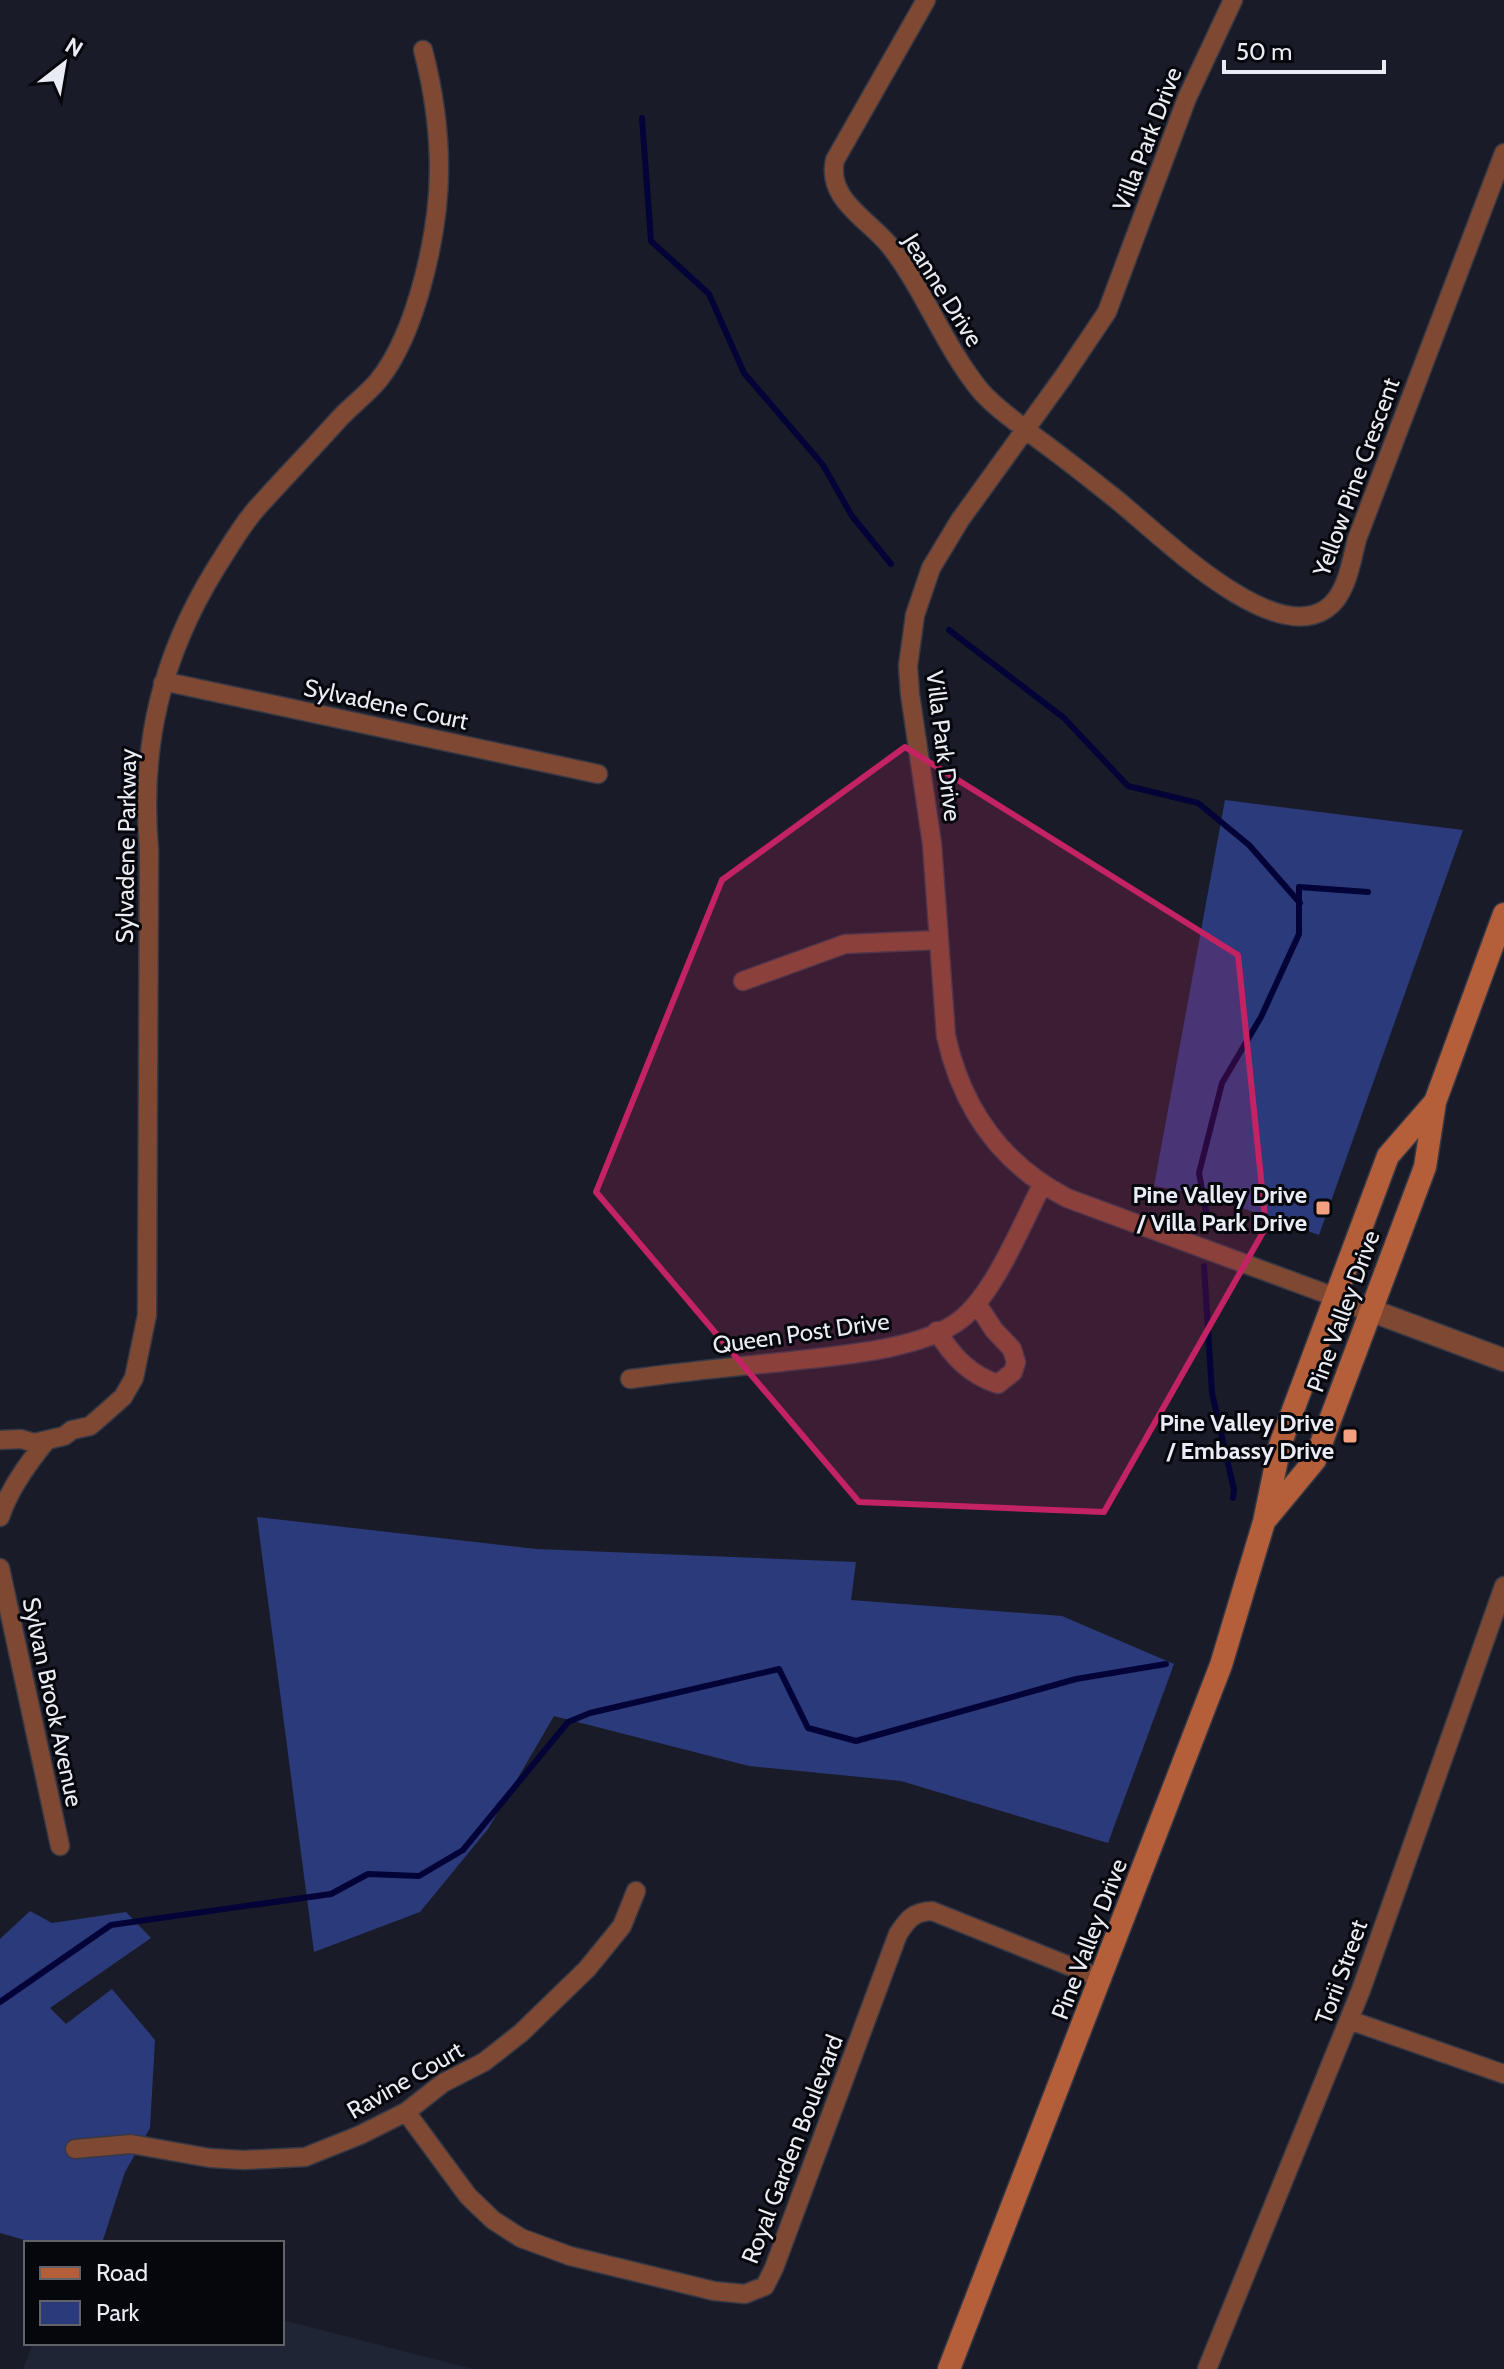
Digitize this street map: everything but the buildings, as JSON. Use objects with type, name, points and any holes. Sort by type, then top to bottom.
[{"type":"main road","name":"Pine Valley Drive","points":[[1264,1522],[1315,1460],[1425,1167],[1435,1102],[1504,914]]},
{"type":"main road","name":"Pine Valley Drive","points":[[949,2369],[1221,1665],[1264,1522],[1280,1445],[1388,1156],[1435,1102]]},
{"type":"street","name":"Jeanne Drive","points":[[926,0],[835,160],[833,181],[841,198],[890,247],[912,279],[965,372],[997,407],[1026,429]]},
{"type":"street","name":"Villa Park Drive","points":[[1233,0],[1187,98],[1107,312],[941,549],[921,593],[915,615],[908,666],[910,694],[932,844],[946,1036],[952,1063],[975,1115],[1002,1150],[1042,1185],[1120,1219],[1335,1297]]},
{"type":"street","name":"Sylvadene Parkway","points":[[0,1440],[21,1439],[34,1443],[90,1426],[123,1397],[134,1378],[146,1327],[149,881],[146,788],[157,698],[175,645],[234,539],[294,468],[378,381],[409,326],[433,232],[439,168],[434,105],[423,50]]},
{"type":"street","name":"Yellow Pine Crescent","points":[[1026,429],[1230,591],[1289,617],[1325,610],[1340,594],[1357,539],[1504,153]]},
{"type":"street","name":"Sylvadene Court","points":[[163,683],[598,774]]},
{"type":"street","points":[[743,981],[845,944],[938,940]]},
{"type":"street","name":"Queen Post Drive","points":[[630,1379],[868,1352],[907,1343],[958,1322],[977,1304],[1042,1185]]},
{"type":"street","points":[[1335,1297],[1504,1360]]},
{"type":"street","points":[[937,1331],[957,1359],[985,1380],[998,1384],[1013,1372],[1016,1362],[1012,1349],[994,1330],[977,1304]]},
{"type":"street","points":[[0,1517],[5,1501],[32,1457],[47,1440]]},
{"type":"street","name":"Sylvan Brook Avenue","points":[[0,1568],[60,1846]]},
{"type":"street","name":"Torii Street","points":[[1207,2369],[1349,2020],[1504,1586]]},
{"type":"street","name":"Ravine Court","points":[[75,2149],[131,2144],[210,2158],[305,2157],[360,2135],[406,2112],[443,2083],[484,2062],[531,2024],[587,1969],[622,1926],[636,1891]]},
{"type":"street","name":"Royal Garden Boulevard","points":[[406,2112],[468,2196],[493,2220],[521,2238],[570,2256],[714,2291],[745,2294],[765,2286],[774,2268],[898,1934],[909,1918],[916,1912],[932,1911],[1102,1979]]},
{"type":"street","points":[[1349,2020],[1504,2074]]},
{"type":"highlighted area","points":[[905,747],[1238,955],[1266,1227],[1104,1512],[859,1502],[596,1192],[722,880]]},
{"type":"shaded area","points":[[284,2321],[473,2369],[23,2369],[32,2345],[284,2345]]},
{"type":"green space","points":[[1225,800],[1463,830],[1319,1235],[1208,1196],[1154,1186]]},
{"type":"green space","points":[[257,1517],[536,1549],[856,1562],[851,1600],[1062,1616],[1174,1664],[1108,1843],[901,1781],[749,1766],[554,1716],[488,1829],[420,1912],[314,1952]]},
{"type":"green space","points":[[30,1911],[52,1923],[126,1912],[151,1938],[50,2008],[66,2024],[112,1989],[155,2040],[150,2128],[125,2172],[103,2241],[28,2241],[0,2233],[0,1939]]},
{"type":"waterway","points":[[642,118],[651,241],[709,294],[744,373],[823,465],[852,516],[891,564]]},
{"type":"waterway","points":[[949,630],[1064,718],[1128,786],[1198,803],[1249,845],[1300,903]]},
{"type":"waterway","points":[[1206,1230],[1207,1217],[1199,1173],[1222,1083],[1261,1017],[1299,934],[1299,887],[1368,892]]},
{"type":"waterway","points":[[1204,1266],[1212,1393],[1234,1490],[1233,1498]]},
{"type":"waterway","points":[[0,2002],[111,1925],[331,1894],[368,1874],[419,1876],[463,1850],[568,1722],[590,1713],[779,1669],[808,1728],[856,1741],[1076,1679],[1166,1664]]},
{"type":"place","name":"Pine Valley Drive / Villa Park Drive","points":[[1323,1208]]},
{"type":"place","name":"Pine Valley Drive / Embassy Drive","points":[[1350,1436]]}]
